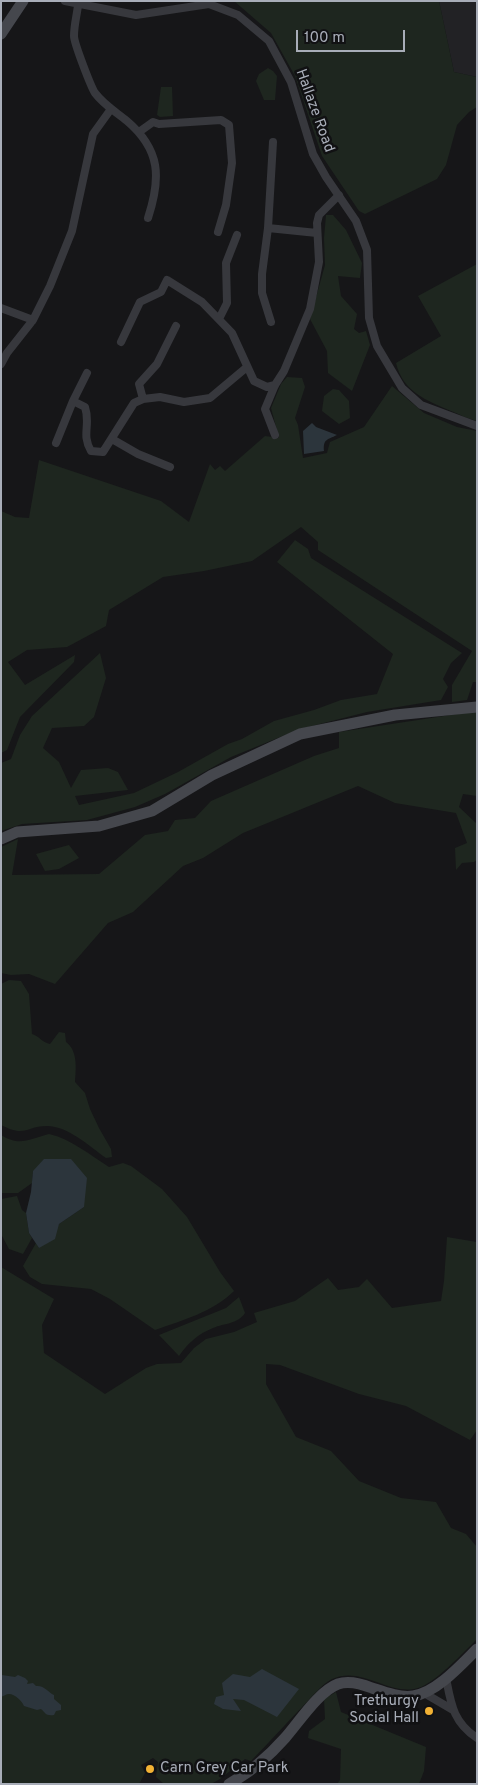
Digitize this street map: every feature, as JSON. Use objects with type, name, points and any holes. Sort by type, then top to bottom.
[{"type":"street","points":[[1,34],[23,1]]},
{"type":"street","name":"Hallaze Road","points":[[65,1],[136,15],[209,4],[238,14],[270,41],[291,82],[313,154],[356,221],[367,250],[369,318],[377,346],[402,388],[422,405],[477,426]]},
{"type":"street","points":[[78,5],[74,38],[94,91],[111,109],[138,132],[150,147],[157,170],[154,198],[148,218]]},
{"type":"street","points":[[1,364],[7,353],[33,320],[50,286],[72,231],[93,134],[111,109]]},
{"type":"street","points":[[138,132],[153,122],[159,124],[221,120],[229,125],[232,163],[226,205],[218,232]]},
{"type":"street","points":[[271,322],[262,293],[262,284],[268,228],[273,142]]},
{"type":"street","points":[[275,435],[265,410],[310,309],[319,262],[316,223],[319,214],[339,195]]},
{"type":"street","points":[[268,228],[317,234]]},
{"type":"street","points":[[219,319],[228,303],[226,262],[237,235]]},
{"type":"street","points":[[121,342],[140,302],[161,292],[167,280],[202,302],[232,333],[254,381],[267,387],[275,385]]},
{"type":"street","points":[[1,308],[33,320]]},
{"type":"street","points":[[143,399],[139,384],[157,364],[176,326]]},
{"type":"street","points":[[73,401],[85,407],[88,417],[85,441],[91,450],[103,452],[134,403],[143,399],[160,397],[184,402],[210,398],[247,368]]},
{"type":"street","points":[[56,443],[87,373]]},
{"type":"street","points":[[112,439],[138,454],[170,467]]},
{"type":"street","points":[[1,838],[17,832],[98,826],[152,812],[212,776],[300,734],[395,715],[477,706]]},
{"type":"street","points":[[229,1784],[256,1766],[284,1740],[323,1694],[332,1687],[347,1682],[400,1696],[413,1696],[424,1693],[446,1678],[477,1649]]},
{"type":"street","points":[[446,1678],[453,1710],[466,1730],[477,1738]]},
{"type":"street","points":[[424,1693],[453,1710]]},
{"type":"shaded area","points":[[234,1],[439,1],[454,72],[477,77],[477,107],[469,112],[457,125],[446,165],[437,179],[365,214],[359,211],[322,156],[295,76],[271,33]]},
{"type":"shaded area","points":[[439,1],[477,1],[477,77],[454,72]]},
{"type":"shaded area","points":[[268,68],[277,76],[275,100],[264,100],[256,81],[259,74]]},
{"type":"shaded area","points":[[161,87],[172,87],[173,116],[160,117],[157,115]]},
{"type":"shaded area","points":[[326,215],[333,215],[346,230],[362,263],[360,278],[338,276],[341,296],[357,314],[354,329],[359,333],[366,331],[370,345],[352,391],[328,373],[327,351],[310,319],[325,265],[324,238]]},
{"type":"shaded area","points":[[477,264],[477,421],[424,399],[417,394],[404,381],[396,363],[441,336],[418,296]]},
{"type":"shaded area","points":[[287,377],[302,378],[305,387],[295,418],[298,425],[303,458],[327,453],[330,442],[364,427],[392,386],[424,413],[457,427],[477,431],[477,682],[473,682],[467,700],[452,702],[452,685],[472,651],[318,550],[318,542],[301,527],[252,561],[163,577],[109,610],[106,626],[67,647],[27,650],[8,662],[25,685],[75,655],[74,662],[20,717],[7,750],[1,753],[1,511],[15,517],[29,518],[39,460],[161,501],[189,522],[210,464],[215,470],[220,466],[225,471],[265,436],[279,438],[271,408],[281,384]]},
{"type":"shaded area","points":[[333,389],[339,390],[349,401],[350,418],[339,424],[322,411],[324,396]]},
{"type":"shaded area","points":[[312,423],[316,427],[337,435],[325,442],[324,451],[304,454],[303,431]]},
{"type":"shaded area","points":[[295,540],[308,549],[311,558],[462,653],[451,663],[443,679],[448,687],[441,700],[367,712],[300,729],[231,757],[165,794],[135,807],[87,820],[22,824],[1,831],[1,763],[11,759],[20,735],[32,716],[100,653],[106,678],[94,717],[84,726],[52,728],[43,748],[59,762],[71,788],[81,770],[108,768],[118,772],[128,790],[75,796],[79,805],[134,793],[274,721],[341,700],[377,694],[393,654],[277,562]]},
{"type":"shaded area","points":[[477,711],[477,796],[463,794],[459,807],[477,824],[477,860],[474,862],[462,863],[456,870],[455,848],[467,843],[456,813],[395,803],[358,786],[243,833],[203,858],[183,866],[133,912],[108,923],[55,984],[29,974],[11,975],[1,973],[1,847],[18,839],[12,875],[99,874],[145,835],[168,831],[175,820],[195,818],[211,801],[314,756],[339,748],[339,732]]},
{"type":"shaded area","points":[[69,845],[79,858],[59,869],[45,871],[36,854]]},
{"type":"shaded area","points":[[9,980],[21,981],[29,994],[32,1034],[50,1044],[59,1032],[65,1033],[66,1042],[73,1050],[76,1066],[75,1082],[85,1093],[90,1109],[111,1149],[112,1157],[106,1158],[78,1137],[63,1129],[40,1126],[16,1131],[1,1125],[1,984]]},
{"type":"shaded area","points":[[49,1134],[73,1143],[109,1167],[123,1163],[131,1166],[162,1189],[187,1217],[220,1272],[234,1291],[217,1305],[207,1310],[155,1330],[110,1299],[91,1289],[42,1284],[30,1277],[23,1266],[36,1243],[39,1248],[59,1224],[84,1207],[33,1171],[32,1183],[18,1193],[1,1193],[1,1135],[14,1141],[25,1141]]},
{"type":"shaded area","points":[[44,1159],[71,1159],[87,1178],[84,1207],[59,1224],[55,1239],[39,1248],[29,1233],[26,1213],[33,1171]]},
{"type":"shaded area","points":[[17,1196],[22,1210],[26,1213],[29,1233],[32,1238],[23,1254],[9,1249],[1,1234],[1,1199]]},
{"type":"shaded area","points":[[447,1237],[477,1242],[477,1430],[470,1440],[406,1406],[359,1394],[280,1365],[266,1364],[266,1384],[296,1437],[331,1451],[359,1481],[401,1498],[436,1502],[451,1528],[466,1534],[477,1547],[477,1639],[440,1674],[418,1688],[407,1690],[354,1676],[332,1679],[317,1691],[251,1761],[245,1759],[211,1784],[164,1784],[156,1777],[158,1762],[153,1758],[141,1765],[145,1773],[139,1784],[1,1784],[1,1267],[54,1299],[42,1325],[44,1353],[105,1394],[146,1368],[157,1364],[181,1363],[194,1348],[206,1339],[234,1332],[257,1322],[254,1313],[295,1301],[328,1278],[338,1290],[359,1287],[367,1279],[392,1308],[441,1301]]},
{"type":"shaded area","points":[[239,1297],[245,1313],[242,1317],[198,1336],[179,1356],[159,1335],[226,1308]]},
{"type":"shaded area","points":[[262,1669],[299,1689],[277,1717],[244,1700],[233,1699],[241,1711],[223,1709],[214,1704],[216,1697],[224,1695],[222,1683],[233,1674],[250,1677]]},
{"type":"shaded area","points":[[2,1675],[15,1677],[18,1675],[28,1681],[27,1684],[33,1683],[44,1688],[54,1695],[54,1699],[61,1705],[61,1710],[56,1711],[54,1715],[49,1715],[41,1709],[37,1710],[24,1706],[14,1695],[8,1694],[1,1697]]},
{"type":"shaded area","points":[[336,1692],[341,1712],[426,1747],[424,1771],[419,1784],[337,1784],[340,1780],[341,1749],[308,1738],[309,1731],[325,1719],[324,1699]]},
{"type":"place","name":"Trethurgy Social Hall","points":[[429,1711]]},
{"type":"place","name":"Carn Grey Car Park","points":[[150,1769]]}]
